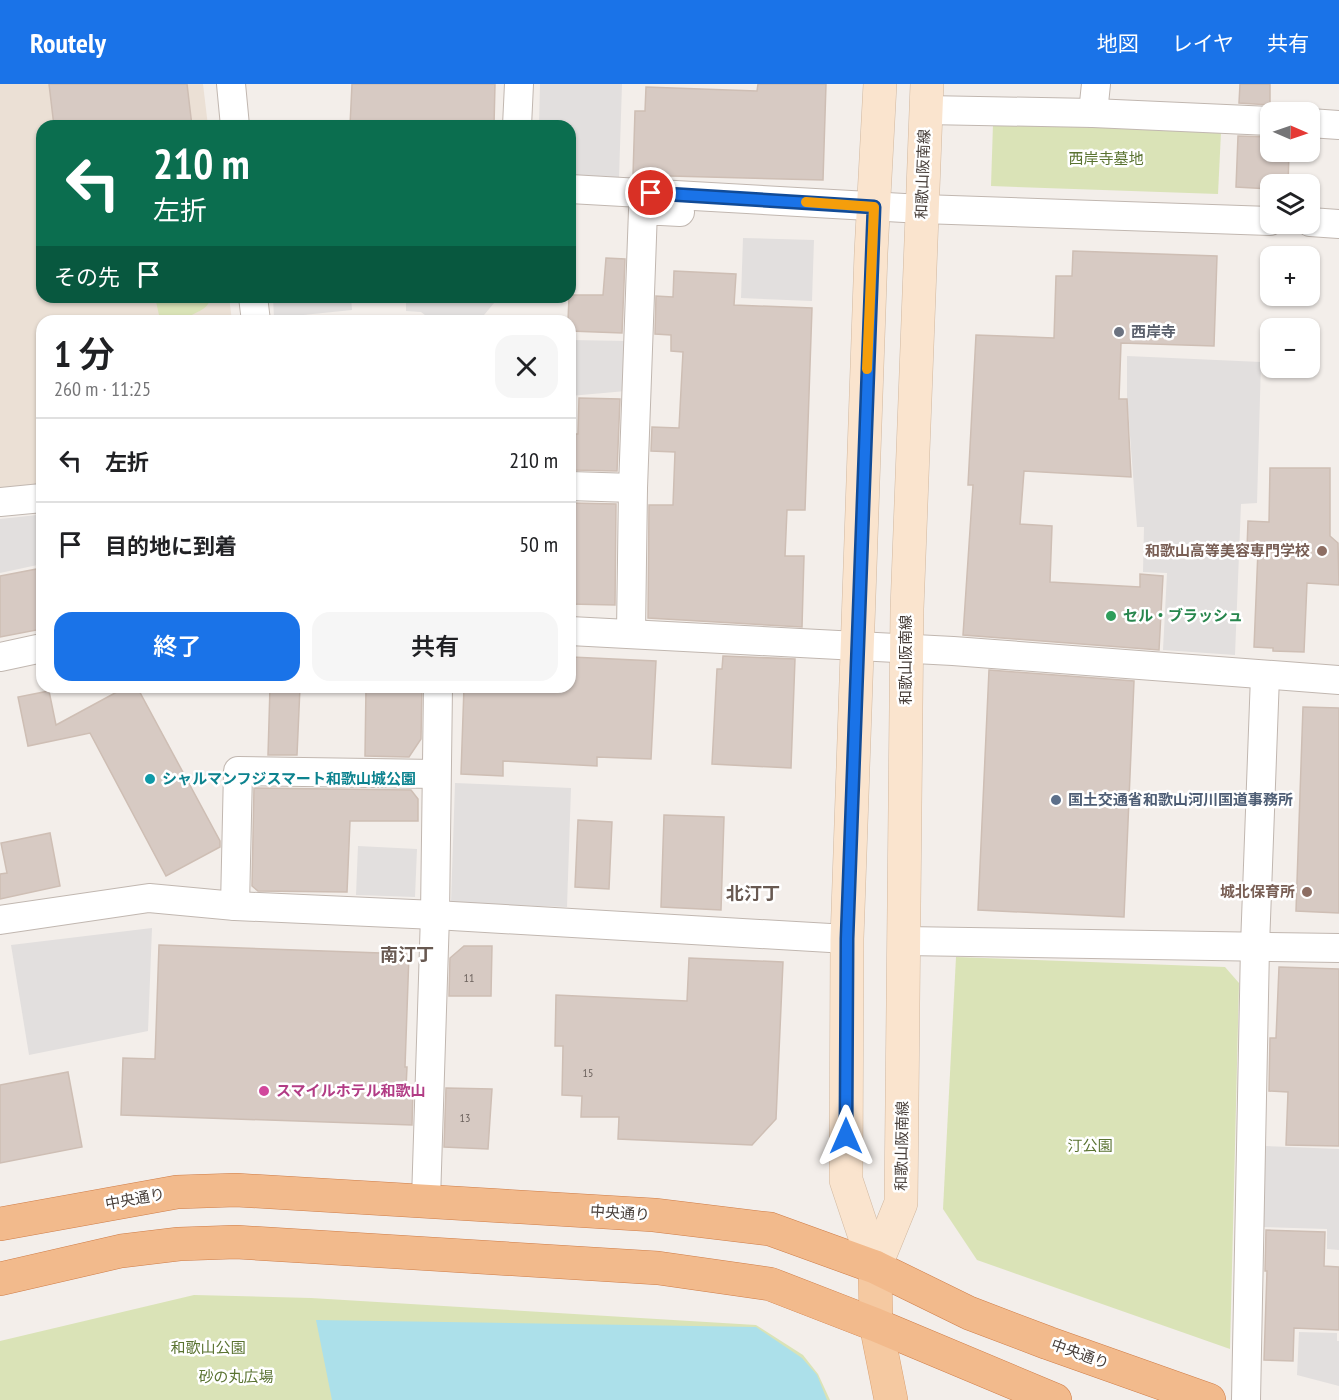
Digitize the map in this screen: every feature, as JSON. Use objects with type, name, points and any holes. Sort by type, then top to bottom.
[{"type":"highway","name":"中央通り","points":[[0,1224],[177,1192],[236,1191],[426,1200],[654,1215],[770,1229],[875,1267],[969,1313],[1209,1400]]},
{"type":"highway","points":[[0,1279],[121,1251],[179,1244],[236,1242],[658,1268],[770,1284],[876,1325],[1055,1400]]},
{"type":"main road","points":[[880,84],[847,939],[846,1180],[875,1267],[876,1325],[891,1400]]},
{"type":"main road","name":"和歌山阪南線","points":[[875,1267],[901,1203],[906,649],[926,97]]},
{"type":"street","points":[[231,84],[234,120]]},
{"type":"street","points":[[517,120],[519,84]]},
{"type":"street","points":[[1094,113],[1096,84]]},
{"type":"street","points":[[926,97],[1094,113],[1260,121]]},
{"type":"street","points":[[1320,123],[1339,124]]},
{"type":"street","points":[[576,189],[874,207],[1260,221]]},
{"type":"street","points":[[631,633],[633,488],[643,210],[718,213],[762,199]]},
{"type":"street","points":[[1320,223],[1339,224]]},
{"type":"street","points":[[576,486],[633,488]]},
{"type":"street","points":[[0,502],[36,499]]},
{"type":"street","points":[[576,631],[906,649],[1339,680]]},
{"type":"street","points":[[0,657],[36,649]]},
{"type":"street","points":[[1246,1400],[1255,946],[1265,676]]},
{"type":"street","points":[[426,1200],[435,915],[438,693]]},
{"type":"street","points":[[235,906],[238,771],[436,774]]},
{"type":"street","points":[[0,920],[149,898],[235,906],[847,939]]},
{"type":"street","points":[[904,940],[1339,948]]},
{"type":"shaded area","points":[[0,84],[203,84],[207,120],[36,120],[36,303],[230,303],[231,315],[36,315],[36,485],[0,489]]},
{"type":"shaded area","points":[[540,84],[622,84],[619,178],[576,177],[576,120],[539,120]]},
{"type":"shaded area","points":[[743,238],[814,240],[812,301],[741,298]]},
{"type":"shaded area","points":[[273,303],[351,303],[352,310],[303,315],[274,315]]},
{"type":"shaded area","points":[[406,303],[494,303],[484,315],[425,315],[421,312],[406,311]]},
{"type":"shaded area","points":[[576,340],[627,341],[626,391],[576,395]]},
{"type":"shaded area","points":[[1127,356],[1260,362],[1257,503],[1241,504],[1235,655],[1163,650],[1167,573],[1143,572],[1144,527],[1137,527],[1127,396]]},
{"type":"shaded area","points":[[36,515],[36,565],[0,573],[0,519]]},
{"type":"shaded area","points":[[455,783],[571,788],[567,907],[451,903]]},
{"type":"shaded area","points":[[358,846],[417,849],[415,897],[356,895]]},
{"type":"shaded area","points":[[152,928],[148,1031],[29,1055],[11,945]]},
{"type":"shaded area","points":[[1263,1146],[1339,1149],[1339,1250],[1327,1249],[1327,1229],[1260,1227]]},
{"type":"shaded area","points":[[1299,1332],[1337,1333],[1339,1386],[1297,1375]]},
{"type":"green space","name":"西岸寺墓地","points":[[993,124],[1221,132],[1218,194],[991,186]]},
{"type":"green space","points":[[156,303],[208,303],[192,315],[159,315]]},
{"type":"green space","name":"汀公園","points":[[956,957],[1225,967],[1239,983],[1230,1349],[977,1260],[943,1209]]},
{"type":"green space","name":"和歌山公園","points":[[194,1295],[311,1298],[756,1325],[803,1355],[818,1374],[830,1400],[0,1400],[0,1341]]},
{"type":"water","points":[[316,1320],[756,1327],[802,1358],[817,1375],[827,1400],[332,1400]]},
{"type":"building","points":[[49,84],[187,84],[191,120],[53,120]]},
{"type":"building","points":[[352,84],[495,84],[494,120],[350,120]]},
{"type":"building","points":[[758,84],[826,84],[823,180],[633,175],[635,111],[645,111],[646,87],[757,91]]},
{"type":"building","points":[[1240,84],[1270,84],[1270,102],[1260,102],[1260,104],[1239,103]]},
{"type":"building","points":[[1238,136],[1260,137],[1260,162],[1289,162],[1288,174],[1260,174],[1260,188],[1236,187]]},
{"type":"building","points":[[1073,251],[1217,256],[1214,346],[1121,343],[1119,399],[1127,399],[1131,477],[1024,471],[1020,524],[1052,526],[1050,582],[1140,587],[1140,574],[1163,576],[1159,650],[963,635],[973,485],[968,485],[976,335],[1054,338],[1056,276],[1072,276]]},
{"type":"building","points":[[606,258],[625,259],[622,333],[576,331],[576,315],[568,315],[569,303],[576,303],[576,295],[603,295]]},
{"type":"building","points":[[674,271],[736,274],[734,305],[812,308],[805,510],[787,510],[785,556],[804,556],[802,627],[648,618],[649,505],[673,505],[675,452],[651,451],[652,427],[679,428],[683,352],[671,351],[671,335],[655,334],[656,296],[673,297]]},
{"type":"building","points":[[579,398],[620,399],[617,471],[576,470],[576,434],[578,434]]},
{"type":"building","points":[[1270,468],[1330,468],[1330,536],[1338,543],[1339,585],[1307,583],[1304,652],[1273,651],[1273,648],[1254,647],[1258,550],[1247,549],[1248,521],[1269,522]]},
{"type":"building","points":[[576,503],[616,504],[615,605],[576,604]]},
{"type":"building","points":[[36,569],[36,630],[0,637],[0,576]]},
{"type":"building","points":[[723,656],[795,659],[791,768],[712,764],[717,669],[722,669]]},
{"type":"building","points":[[576,657],[656,661],[651,759],[597,757],[597,766],[503,761],[503,776],[461,774],[464,693],[576,693]]},
{"type":"building","name":"国土交通省和歌山河川国道事務所","points":[[989,670],[1134,681],[1124,917],[978,910]]},
{"type":"building","name":"シャルマンフジスマート和歌山城公園","points":[[49,693],[56,725],[115,693],[140,693],[220,841],[220,847],[166,876],[90,733],[28,746],[18,697]]},
{"type":"building","points":[[270,693],[300,693],[297,755],[268,755]]},
{"type":"building","points":[[366,693],[422,693],[421,739],[409,757],[365,756]]},
{"type":"building","points":[[1303,707],[1339,708],[1339,913],[1296,911]]},
{"type":"building","points":[[254,788],[411,790],[418,799],[418,821],[350,821],[347,892],[258,891],[252,886]]},
{"type":"building","points":[[664,815],[724,817],[721,910],[661,907]]},
{"type":"building","points":[[578,820],[612,822],[609,889],[575,887]]},
{"type":"building","points":[[50,833],[60,886],[0,899],[0,874],[7,873],[1,843]]},
{"type":"building","points":[[159,945],[409,954],[405,1067],[407,1067],[406,1088],[413,1088],[412,1125],[121,1115],[123,1058],[155,1059]]},
{"type":"building","points":[[464,946],[492,946],[491,996],[449,996],[450,958]]},
{"type":"building","points":[[689,958],[783,962],[776,1119],[752,1145],[618,1139],[619,1117],[581,1117],[582,1096],[562,1095],[563,1046],[555,1046],[556,995],[687,1001]]},
{"type":"building","points":[[1279,967],[1339,969],[1339,1146],[1286,1145],[1288,1092],[1269,1091],[1270,1038],[1276,1038]]},
{"type":"building","points":[[68,1072],[82,1147],[0,1163],[0,1085]]},
{"type":"building","points":[[446,1088],[492,1089],[488,1149],[444,1147]]},
{"type":"building","points":[[1266,1230],[1325,1232],[1324,1266],[1339,1267],[1339,1330],[1294,1328],[1293,1361],[1264,1360]]},
{"type":"slow traffic","points":[[806,202],[874,207],[867,369]]},
{"type":"place","name":"西岸寺","points":[[1119,332]]},
{"type":"place","name":"和歌山高等美容専門学校","points":[[1322,551]]},
{"type":"place","name":"セル・ブラッシュ","points":[[1111,616]]},
{"type":"place","name":"シャルマンフジスマート和歌山城公園","points":[[150,779]]},
{"type":"place","name":"国土交通省和歌山河川国道事務所","points":[[1056,800]]},
{"type":"place","name":"城北保育所","points":[[1307,892]]},
{"type":"place","name":"スマイルホテル和歌山","points":[[264,1091]]},
{"type":"district","name":"北汀丁","points":[[753,894]]},
{"type":"district","name":"南汀丁","points":[[407,955]]},
{"type":"route","points":[[651,193],[874,207],[847,939],[846,1136]]},
{"type":"park label","name":"砂の丸広場","points":[[236,1377]]}]
